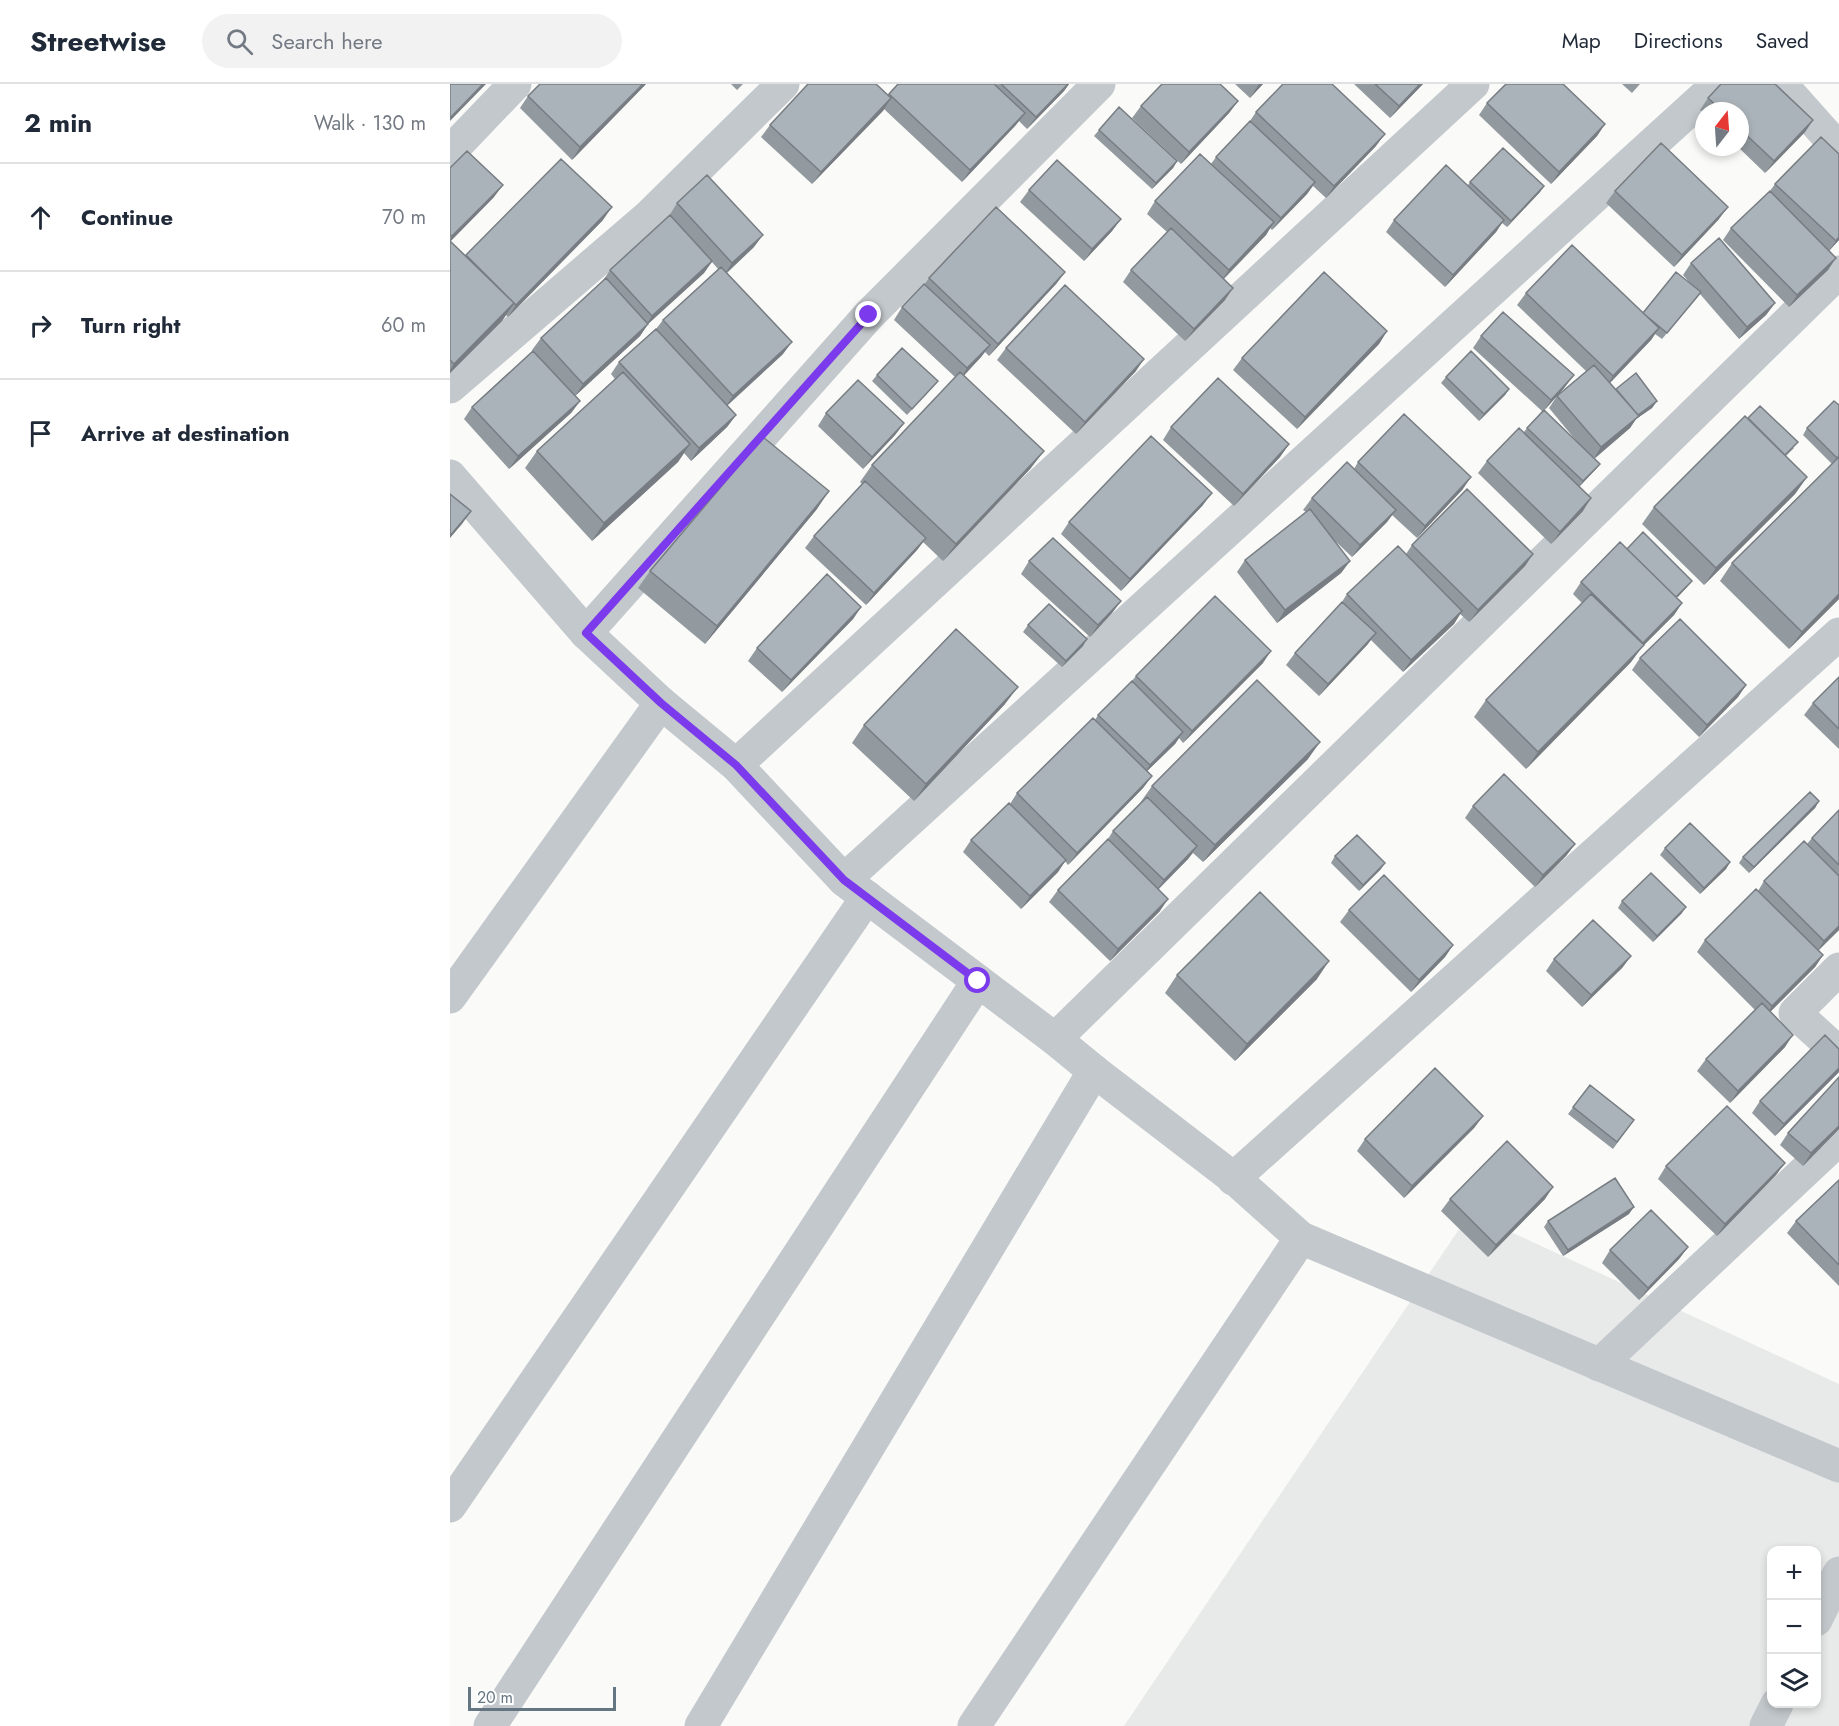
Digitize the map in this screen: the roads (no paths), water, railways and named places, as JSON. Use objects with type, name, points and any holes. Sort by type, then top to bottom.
[{"type":"street","points":[[450,152],[515,84]]},
{"type":"street","points":[[450,387],[649,216],[783,84]]},
{"type":"street","points":[[586,633],[869,315],[1099,84]]},
{"type":"street","points":[[736,765],[1473,84]]},
{"type":"street","points":[[450,1506],[855,889],[1718,84]]},
{"type":"street","points":[[1781,84],[1839,149]]},
{"type":"street","points":[[1055,1039],[1839,272]]},
{"type":"street","points":[[450,476],[586,633],[661,703],[736,765],[855,889],[1055,1039],[1233,1179],[1301,1238],[1839,1466]]},
{"type":"street","points":[[1233,1179],[1839,634]]},
{"type":"street","points":[[450,997],[661,703]]},
{"type":"street","points":[[1839,969],[1795,1013],[1839,1053]]},
{"type":"street","points":[[490,1726],[978,981]]},
{"type":"street","points":[[701,1726],[1094,1071]]},
{"type":"street","points":[[1599,1365],[1839,1139]]},
{"type":"street","points":[[975,1726],[1301,1238]]},
{"type":"street","points":[[1821,1610],[1839,1573]]},
{"type":"street","points":[[1766,1726],[1775,1708]]}]
